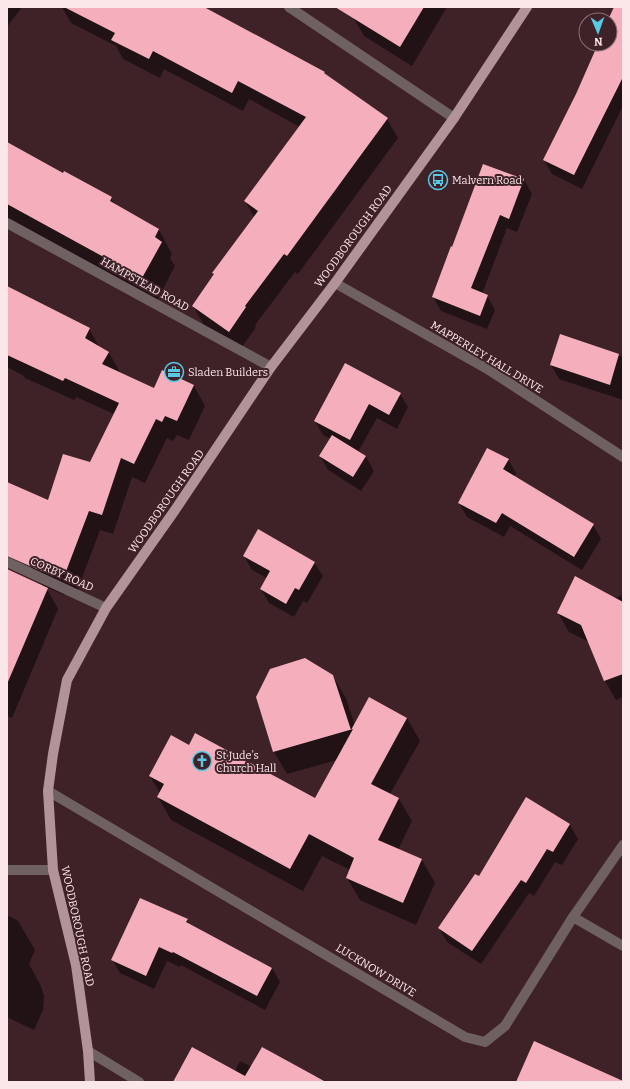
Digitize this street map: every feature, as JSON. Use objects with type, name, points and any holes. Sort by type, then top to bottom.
[{"type":"main road","name":"WOODBOROUGH ROAD","points":[[90,1082],[88,1051],[76,965],[53,870],[48,791],[53,754],[67,680],[106,608],[175,510],[272,367],[454,118],[527,7]]},
{"type":"street","points":[[289,7],[454,118]]},
{"type":"street","name":"HAMPSTEAD ROAD","points":[[7,223],[272,367]]},
{"type":"street","name":"MAPPERLEY HALL DRIVE","points":[[335,282],[489,370],[623,457]]},
{"type":"street","name":"CORBY ROAD","points":[[7,562],[106,608]]},
{"type":"street","name":"LUCKNOW DRIVE","points":[[48,791],[465,1037],[485,1042],[505,1026],[573,917],[623,845]]},
{"type":"street","points":[[7,870],[53,870]]},
{"type":"street","points":[[573,917],[623,946]]},
{"type":"street","points":[[88,1051],[139,1082]]},
{"type":"building","points":[[64,7],[204,7],[325,72],[324,73],[388,118],[287,256],[284,254],[245,306],[246,307],[229,332],[192,306],[214,274],[212,273],[258,211],[244,201],[306,117],[238,81],[232,93],[153,51],[149,59],[111,40],[115,33]]},
{"type":"building","points":[[335,7],[424,7],[400,47]]},
{"type":"building","points":[[614,7],[623,7],[623,77],[574,175],[543,160],[576,94],[594,52],[618,52],[618,12],[612,12]]},
{"type":"building","points":[[7,142],[63,173],[64,171],[112,197],[110,201],[159,229],[155,237],[162,242],[142,278],[7,204]]},
{"type":"building","points":[[483,164],[524,179],[509,219],[500,215],[471,288],[488,295],[480,316],[432,297]]},
{"type":"building","points":[[7,286],[90,328],[85,338],[109,352],[102,364],[154,388],[162,370],[194,385],[177,421],[165,416],[162,422],[156,419],[134,464],[121,458],[102,515],[89,511],[65,574],[55,571],[53,576],[7,556],[7,482],[48,500],[63,454],[90,462],[119,403],[65,378],[63,381],[7,355]]},
{"type":"building","points":[[560,334],[619,354],[610,385],[550,365]]},
{"type":"building","points":[[345,363],[401,393],[389,415],[369,404],[350,440],[314,421]]},
{"type":"building","points":[[332,435],[366,456],[353,477],[319,456]]},
{"type":"building","points":[[487,448],[509,459],[503,469],[594,524],[574,557],[502,513],[496,523],[458,503]]},
{"type":"building","points":[[258,529],[315,562],[299,590],[295,588],[286,604],[260,589],[270,571],[243,556]]},
{"type":"building","points":[[7,569],[48,588],[7,684]]},
{"type":"building","points":[[575,576],[623,602],[623,674],[604,681],[581,625],[557,613]]},
{"type":"building","points":[[305,658],[333,675],[351,730],[273,752],[256,697],[270,669]]},
{"type":"building","name":"St Jude's Church Hall","points":[[369,697],[407,718],[371,784],[399,798],[378,840],[422,859],[403,903],[346,878],[354,858],[309,834],[290,869],[157,797],[164,784],[149,776],[171,735],[189,745],[195,733],[315,798],[353,729],[351,729]]},
{"type":"building","points":[[526,797],[570,824],[553,852],[547,849],[526,883],[521,880],[472,951],[438,928],[475,874],[479,876]]},
{"type":"building","points":[[140,898],[188,919],[186,922],[272,968],[257,996],[173,952],[172,953],[159,947],[146,976],[111,960]]},
{"type":"building","points":[[534,1041],[623,1081],[623,1082],[516,1082]]},
{"type":"building","points":[[192,1047],[245,1076],[262,1047],[326,1082],[173,1082]]},
{"type":"place","name":"Malvern Road","points":[[438,180]]},
{"type":"place","name":"Sladen Builders","points":[[174,372]]},
{"type":"place","name":"St Jude's Church Hall","points":[[202,761]]}]
